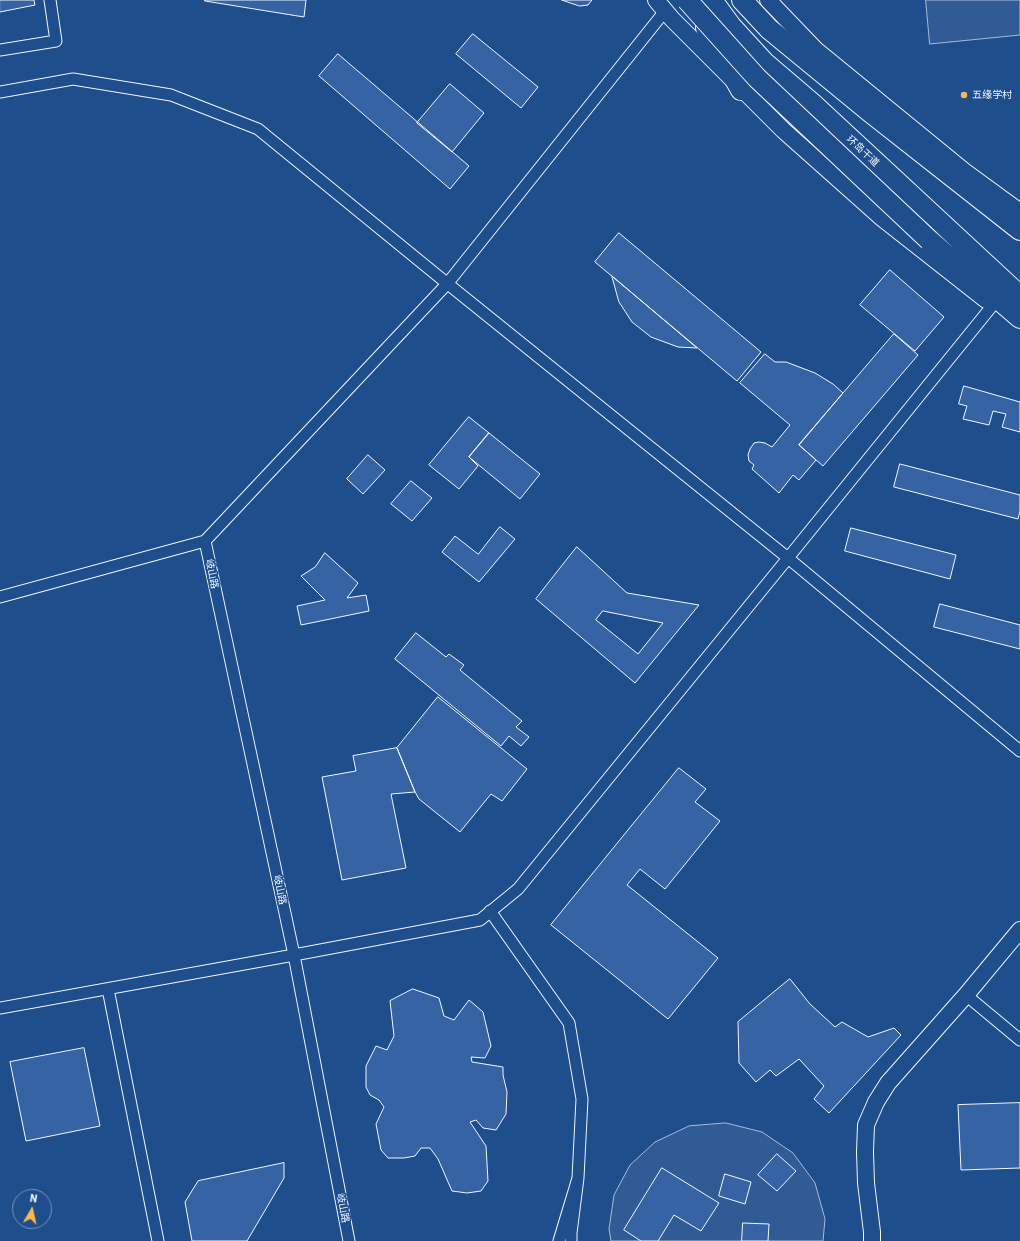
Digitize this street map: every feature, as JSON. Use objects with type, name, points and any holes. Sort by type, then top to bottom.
[{"type":"highway","points":[[687,0],[757,78],[929,240],[1020,318]]},
{"type":"highway","points":[[690,0],[741,90]]},
{"type":"highway","name":"环岛干道","points":[[712,0],[731,26],[764,62],[818,108],[1020,296]]},
{"type":"highway","points":[[742,0],[769,30],[1020,230]]},
{"type":"main road","points":[[768,0],[816,50],[964,171],[1020,212]]},
{"type":"main road","points":[[661,5],[672,20],[783,130],[883,219],[992,306],[1020,326]]},
{"type":"main road","points":[[872,1241],[864,1152],[866,1125],[876,1102],[888,1083],[966,995],[1020,930]]},
{"type":"street","points":[[0,50],[56,41],[50,0]]},
{"type":"street","points":[[0,597],[205,541],[447,284],[661,5]]},
{"type":"street","points":[[0,92],[73,79],[171,95],[258,128],[447,284],[788,558],[1020,751]]},
{"type":"street","points":[[0,1008],[480,920],[518,889],[992,306]]},
{"type":"street","name":"岐山路","points":[[205,541],[294,955],[349,1241]]},
{"type":"street","points":[[490,911],[569,1023],[582,1099],[578,1178],[571,1241]]},
{"type":"street","points":[[108,988],[158,1241]]},
{"type":"street","points":[[966,995],[1020,1040]]},
{"type":"street","points":[[559,1241],[578,1178]]},
{"type":"shaded area","points":[[926,0],[1020,0],[1020,35],[930,44]]},
{"type":"shaded area","points":[[726,1123],[762,1132],[793,1153],[815,1183],[825,1219],[823,1241],[611,1241],[609,1229],[614,1195],[630,1165],[655,1142],[689,1126]]},
{"type":"building","points":[[0,0],[34,0],[35,5],[0,12]]},
{"type":"building","points":[[205,0],[306,0],[304,17]]},
{"type":"building","points":[[562,0],[592,0],[588,5],[580,6]]},
{"type":"building","points":[[473,34],[538,87],[521,108],[456,54]]},
{"type":"building","points":[[338,54],[469,166],[450,189],[319,76]]},
{"type":"building","points":[[450,84],[484,113],[452,152],[417,123]]},
{"type":"building","points":[[619,233],[761,352],[737,381],[595,262]]},
{"type":"building","points":[[890,270],[944,317],[915,351],[860,305]]},
{"type":"building","points":[[612,276],[697,348],[678,347],[651,337],[632,322],[619,302]]},
{"type":"building","points":[[894,334],[918,355],[823,466],[799,445]]},
{"type":"building","points":[[765,354],[775,362],[786,362],[815,373],[833,384],[843,393],[799,445],[816,460],[799,480],[793,475],[779,493],[752,469],[754,465],[749,461],[748,455],[754,443],[765,443],[772,447],[790,425],[740,383]]},
{"type":"building","points":[[964,386],[1020,402],[1020,432],[1002,427],[1006,414],[993,411],[989,425],[963,419],[967,406],[959,404]]},
{"type":"building","points":[[469,417],[489,433],[469,457],[478,466],[459,489],[429,465]]},
{"type":"building","points":[[489,433],[540,474],[520,499],[469,457]]},
{"type":"building","points":[[368,455],[385,470],[363,494],[347,479]]},
{"type":"building","points":[[900,464],[1020,495],[1020,511],[1018,519],[894,487]]},
{"type":"building","points":[[411,481],[432,498],[412,521],[391,504]]},
{"type":"building","points":[[500,527],[515,539],[479,582],[442,552],[455,536],[478,554]]},
{"type":"building","points":[[851,528],[956,555],[950,579],[845,551]]},
{"type":"building","points":[[577,547],[627,593],[699,605],[635,683],[536,599]],"holes":[[[603,611],[663,623],[638,654],[596,620]]]},
{"type":"building","points":[[325,553],[358,583],[347,598],[366,595],[369,611],[301,625],[297,606],[325,600],[301,576],[315,567]]},
{"type":"building","points":[[940,604],[1020,625],[1020,649],[934,627]]},
{"type":"building","points":[[416,633],[446,657],[449,654],[464,665],[460,670],[522,721],[516,727],[529,737],[521,746],[509,736],[501,746],[395,659]]},
{"type":"building","points":[[438,697],[527,769],[502,801],[491,794],[460,832],[419,799],[397,748]]},
{"type":"building","points":[[397,748],[415,792],[391,794],[406,868],[342,880],[322,777],[356,771],[353,756]]},
{"type":"building","points":[[679,768],[706,789],[695,802],[720,821],[665,889],[640,869],[627,885],[718,958],[668,1019],[551,925]]},
{"type":"building","points":[[790,979],[810,1004],[835,1027],[842,1022],[868,1037],[894,1028],[901,1035],[829,1113],[814,1099],[824,1086],[799,1059],[776,1076],[770,1070],[756,1082],[739,1063],[738,1022]]},
{"type":"building","points":[[413,989],[439,998],[444,1016],[454,1020],[469,1000],[483,1012],[491,1046],[485,1058],[471,1057],[472,1062],[503,1067],[503,1075],[507,1092],[506,1114],[496,1130],[483,1128],[476,1120],[470,1122],[486,1146],[488,1181],[481,1191],[467,1193],[452,1191],[438,1159],[430,1148],[421,1148],[415,1156],[404,1158],[388,1158],[381,1150],[376,1124],[384,1107],[379,1100],[370,1095],[366,1087],[366,1066],[376,1046],[387,1050],[394,1036],[390,1001]]},
{"type":"building","points":[[84,1048],[100,1126],[26,1141],[10,1062]]},
{"type":"building","points":[[1020,1103],[1020,1168],[961,1170],[958,1105]]},
{"type":"building","points":[[777,1154],[796,1171],[777,1191],[758,1175]]},
{"type":"building","points":[[284,1163],[284,1178],[247,1241],[192,1241],[185,1202],[198,1181]]},
{"type":"building","points":[[662,1168],[719,1203],[701,1231],[674,1215],[658,1241],[641,1241],[624,1230]]},
{"type":"building","points":[[725,1174],[751,1182],[745,1204],[719,1196]]},
{"type":"building","points":[[743,1223],[769,1224],[768,1241],[742,1241]]},
{"type":"place","name":"五缘学村","points":[[964,95]]}]
